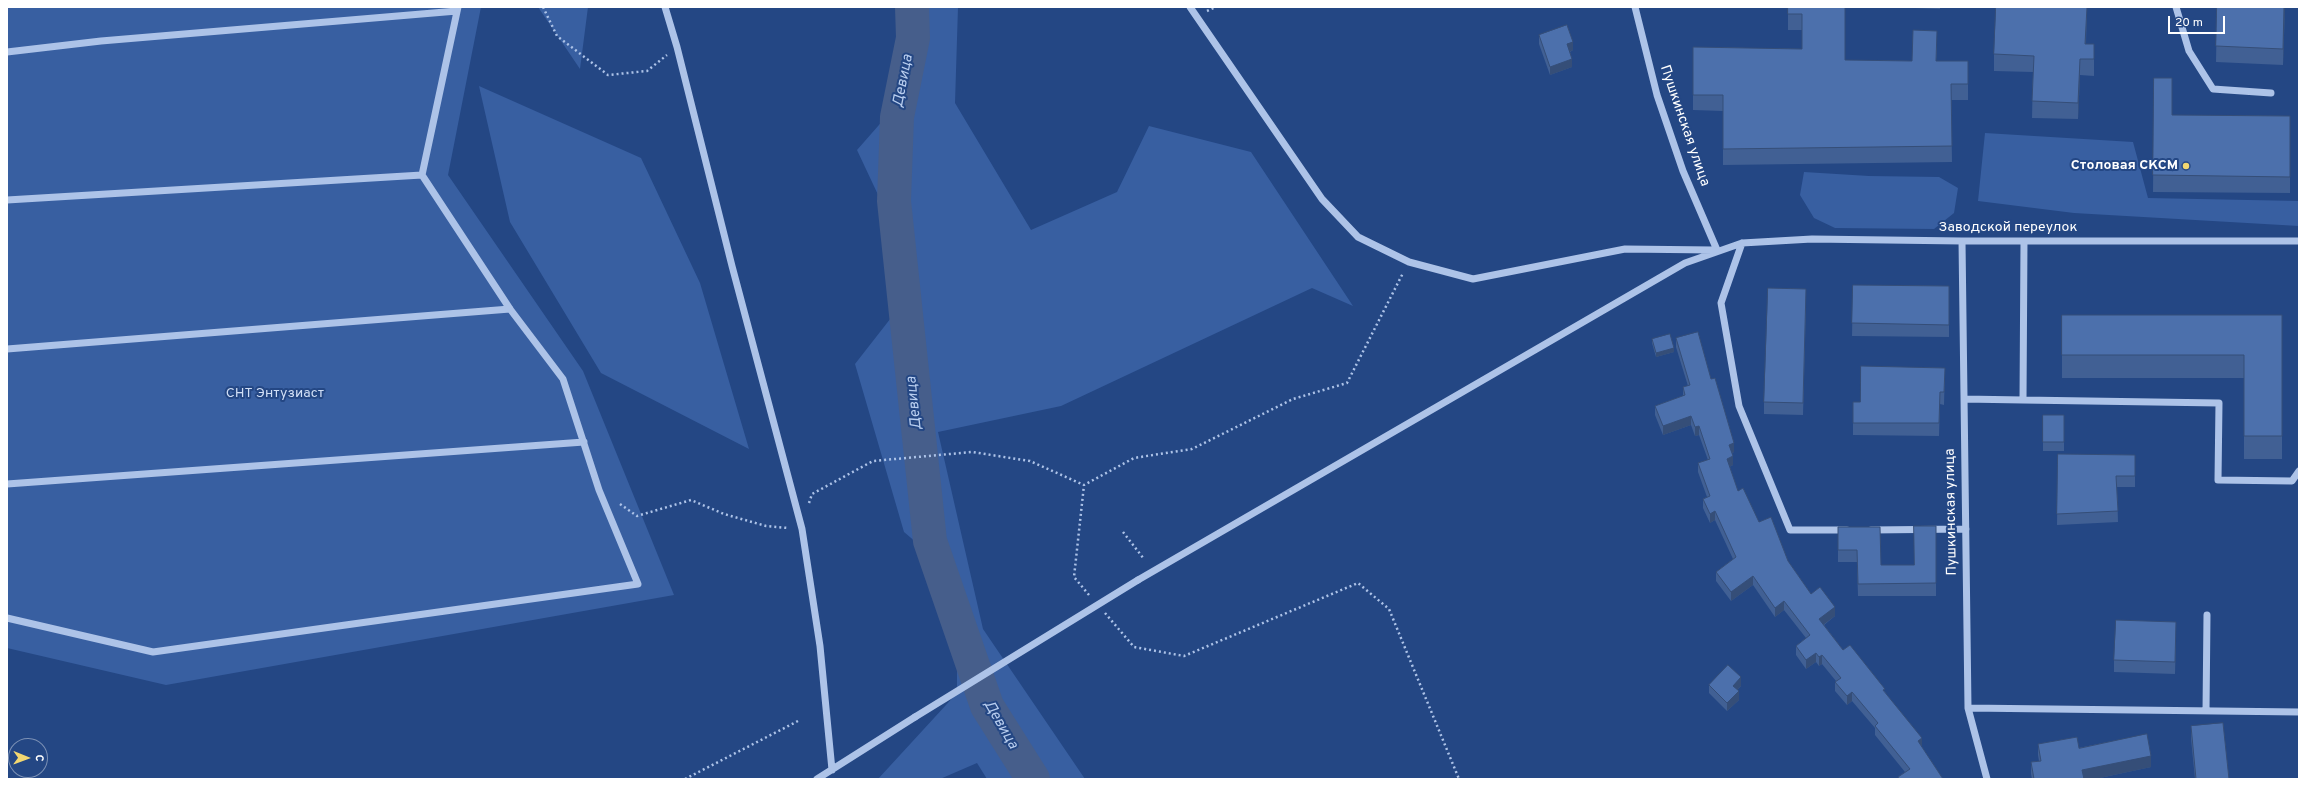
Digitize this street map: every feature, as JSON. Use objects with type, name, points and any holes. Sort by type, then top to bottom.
[{"type":"street","points":[[665,7],[678,47],[732,266],[802,529],[820,646],[832,770]]},
{"type":"street","points":[[1190,7],[1322,199],[1358,237],[1409,262],[1473,279],[1625,249],[1717,250]]},
{"type":"street","name":"Пушкинская улица","points":[[1635,7],[1657,95],[1683,171],[1717,250]]},
{"type":"street","points":[[2176,7],[2189,51],[2213,89],[2271,93]]},
{"type":"street","points":[[7,52],[101,41],[458,9],[422,175],[510,309],[563,379],[599,490],[638,584],[153,652],[7,618]]},
{"type":"street","points":[[7,200],[422,175]]},
{"type":"street","name":"Заводской переулок","points":[[1717,250],[1742,243],[1812,239],[1962,241],[2299,240]]},
{"type":"street","name":"Пушкинская улица","points":[[1962,241],[1968,708],[1986,779]]},
{"type":"street","points":[[2023,400],[2024,241]]},
{"type":"street","points":[[1742,243],[1721,303],[1739,406],[1790,530],[1854,530]]},
{"type":"street","points":[[817,779],[1138,580],[1685,263],[1717,250]]},
{"type":"street","points":[[7,349],[510,309]]},
{"type":"street","points":[[1964,399],[2219,403],[2218,480],[2292,481],[2299,471]]},
{"type":"street","points":[[7,484],[584,442]]},
{"type":"street","points":[[1862,530],[1966,529]]},
{"type":"street","points":[[2206,711],[2208,615]]},
{"type":"street","points":[[1968,708],[2299,712]]},
{"type":"path","points":[[543,7],[557,36],[608,75],[648,71],[678,47]]},
{"type":"path","points":[[1293,399],[1347,383],[1409,262]]},
{"type":"path","points":[[618,503],[637,516],[691,500],[724,514],[766,526],[802,529],[812,494],[873,461],[972,452],[1030,461],[1084,485]]},
{"type":"path","points":[[1123,532],[1144,559]]},
{"type":"path","points":[[1390,609],[1459,779]]},
{"type":"path","points":[[685,779],[798,721]]},
{"type":"green space","name":"СНТ Энтузиаст","points":[[7,7],[481,7],[448,175],[583,371],[674,595],[166,685],[7,648]]},
{"type":"green space","points":[[538,7],[588,7],[580,69]]},
{"type":"green space","points":[[911,7],[958,7],[955,103],[1031,230],[1117,192],[1149,126],[1251,152],[1353,306],[1312,288],[1061,406],[938,432],[983,629],[1085,779],[987,779],[977,763],[940,779],[878,779],[957,693],[957,577],[904,532],[855,364],[919,282],[857,150],[922,76]]},
{"type":"green space","points":[[479,86],[641,158],[700,283],[749,449],[601,373],[510,222]]},
{"type":"green space","points":[[1985,133],[2133,142],[2148,198],[2299,201],[2299,226],[2074,213],[1978,201]]},
{"type":"green space","points":[[1804,172],[1869,176],[1939,177],[1958,188],[1954,213],[1934,229],[1835,228],[1814,218],[1800,195]]},
{"type":"building","points":[[1788,7],[1845,7],[1845,60],[1912,61],[1913,30],[1937,31],[1936,61],[1968,61],[1968,84],[1951,84],[1952,146],[1723,149],[1723,95],[1693,95],[1693,47],[1802,49],[1802,14],[1788,14]]},
{"type":"building","points":[[1996,7],[2087,7],[2085,44],[2094,44],[2094,59],[2080,59],[2078,103],[2032,101],[2034,56],[1994,54]]},
{"type":"building","points":[[2217,7],[2284,7],[2283,49],[2216,46]]},
{"type":"building","points":[[1567,25],[1573,42],[1567,44],[1572,59],[1550,67],[1539,35]]},
{"type":"building","points":[[2154,78],[2172,78],[2172,115],[2290,116],[2290,177],[2153,175]]},
{"type":"building","points":[[1853,285],[1949,286],[1949,325],[1852,323]]},
{"type":"building","points":[[1768,288],[1806,289],[1803,403],[1764,402]]},
{"type":"building","points":[[2062,315],[2282,315],[2282,436],[2244,436],[2244,355],[2062,355]]},
{"type":"building","points":[[1698,332],[1711,379],[1715,378],[1734,443],[1729,445],[1733,456],[1727,459],[1738,491],[1743,488],[1759,522],[1771,517],[1788,561],[1811,594],[1820,587],[1835,607],[1819,619],[1843,650],[1850,645],[1885,689],[1883,690],[1922,738],[1918,741],[1943,779],[1899,779],[1898,777],[1910,769],[1875,726],[1878,723],[1852,692],[1847,696],[1835,682],[1841,678],[1822,655],[1819,657],[1816,653],[1806,660],[1796,646],[1810,635],[1784,601],[1775,608],[1753,576],[1731,592],[1716,572],[1736,557],[1715,511],[1710,514],[1703,499],[1710,496],[1698,463],[1710,459],[1699,426],[1695,427],[1691,416],[1663,426],[1655,406],[1685,395],[1683,387],[1690,385],[1676,338]]},
{"type":"building","points":[[1670,334],[1674,348],[1656,353],[1652,339]]},
{"type":"building","points":[[1861,366],[1945,368],[1944,392],[1940,392],[1939,423],[1853,423],[1853,402],[1860,402]]},
{"type":"building","points":[[2043,415],[2064,415],[2064,442],[2043,442]]},
{"type":"building","points":[[2058,454],[2135,455],[2135,476],[2116,476],[2118,511],[2057,514]]},
{"type":"building","points":[[1914,526],[1936,526],[1936,583],[1858,584],[1857,550],[1838,550],[1838,527],[1880,527],[1881,565],[1914,565]]},
{"type":"building","points":[[2116,620],[2176,622],[2175,662],[2114,660]]},
{"type":"building","points":[[1728,665],[1741,677],[1733,686],[1739,691],[1727,703],[1709,685]]},
{"type":"building","points":[[2223,723],[2229,779],[2196,779],[2191,726]]},
{"type":"building","points":[[2147,734],[2151,756],[2082,770],[2084,779],[2034,779],[2031,762],[2041,761],[2038,744],[2077,737],[2079,748]]},
{"type":"waterway","name":"Девица","points":[[912,7],[913,38],[897,117],[894,201],[930,541],[987,706],[1033,779]]},
{"type":"place","name":"Столовая СКСМ","points":[[2186,166]]}]
